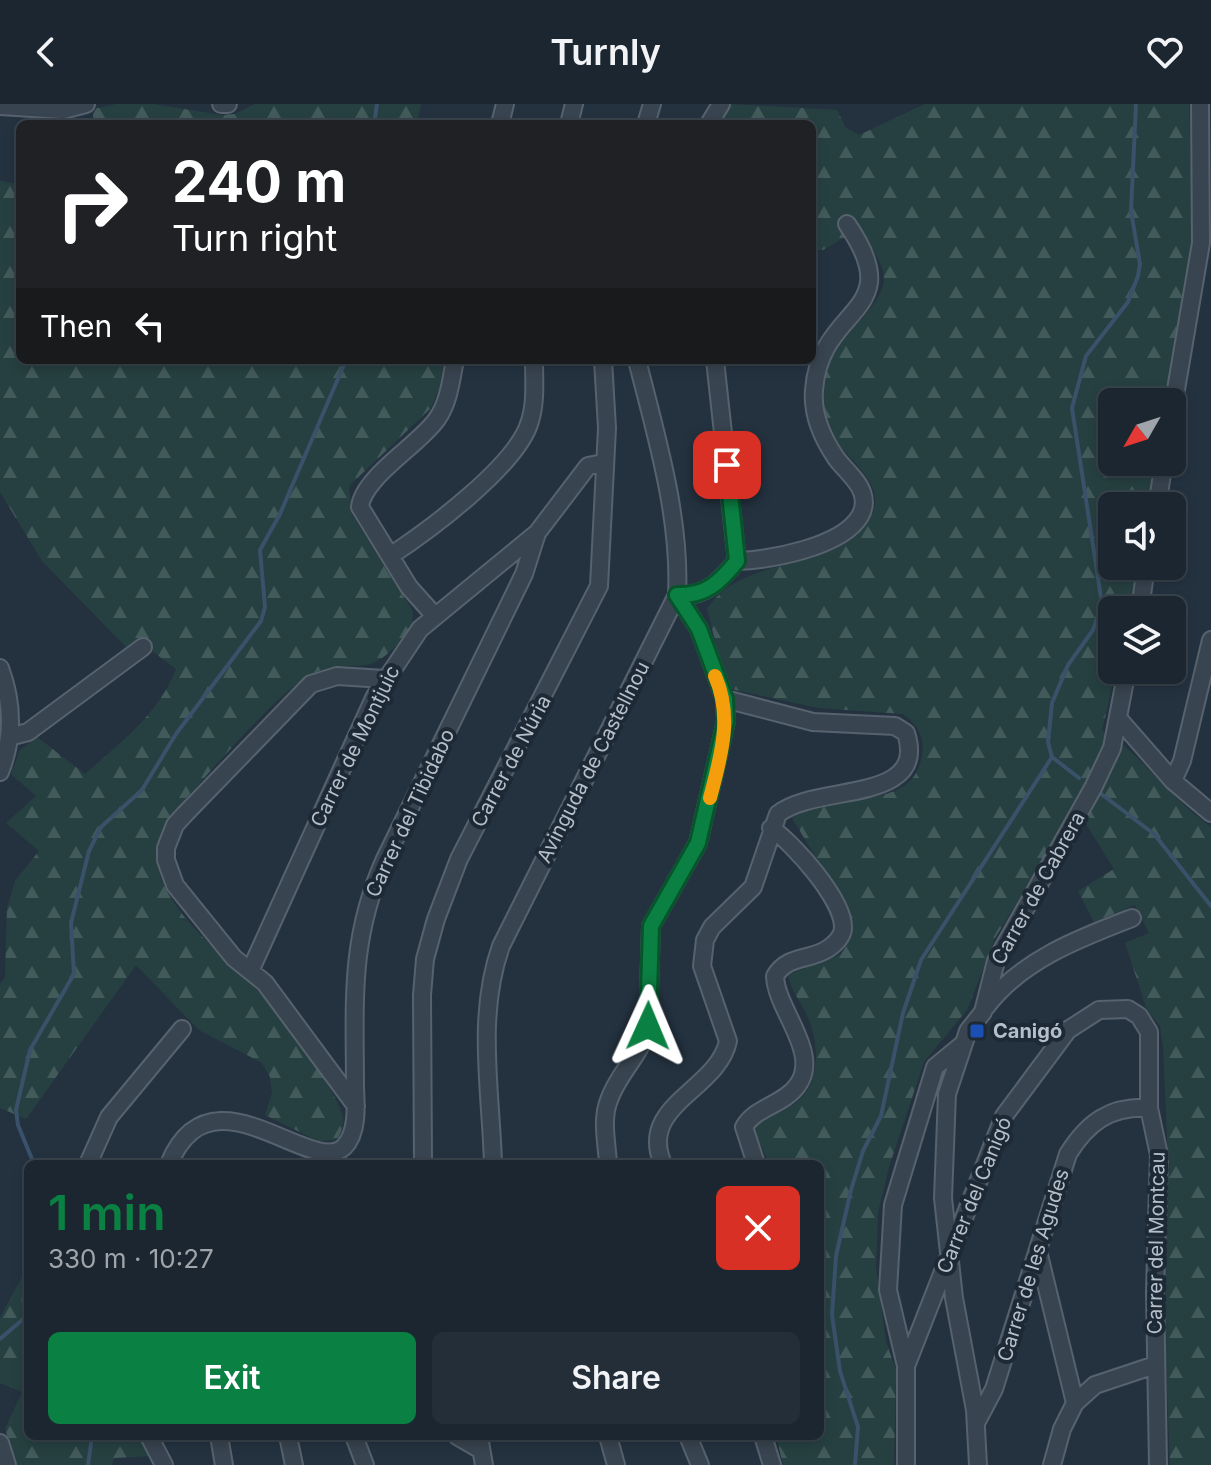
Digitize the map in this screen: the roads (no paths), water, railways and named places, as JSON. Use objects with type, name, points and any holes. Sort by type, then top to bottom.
[{"type":"street","points":[[0,106],[63,110],[86,104]]},
{"type":"street","points":[[221,104],[228,104]]},
{"type":"street","points":[[1176,388],[1201,243],[1200,104]]},
{"type":"street","points":[[677,587],[695,596],[709,590],[737,561],[773,558],[811,546],[853,525],[861,514],[862,491],[828,444],[813,404],[818,360],[826,342],[860,304],[871,281],[868,260],[847,224]]},
{"type":"street","points":[[434,615],[409,587],[362,515],[361,499],[436,420],[446,402],[454,364]]},
{"type":"street","points":[[390,556],[489,477],[522,439],[533,405],[534,364]]},
{"type":"street","name":"Carrer de Núria","points":[[423,1160],[422,995],[430,937],[459,859],[599,586],[605,470],[603,364]]},
{"type":"street","points":[[608,1160],[605,1115],[609,1100],[645,1040],[648,1026],[651,926],[698,843],[726,721],[725,699],[699,629],[677,587],[666,487],[638,364]]},
{"type":"street","points":[[715,364],[737,561]]},
{"type":"street","name":"Carrer de Montjuic","points":[[251,969],[384,679],[434,615],[537,533],[588,466],[598,464],[605,470]]},
{"type":"street","name":"Carrer del Tibidabo","points":[[171,1160],[177,1148],[196,1131],[228,1121],[255,1126],[321,1152],[336,1152],[348,1142],[356,1106],[355,965],[367,902],[524,574],[537,533]]},
{"type":"street","name":"Avinguda de Castellnou","points":[[493,1160],[486,1031],[491,975],[501,946],[677,587]]},
{"type":"street","points":[[1173,781],[1182,761],[1211,640]]},
{"type":"street","points":[[9,737],[28,732],[143,647]]},
{"type":"street","points":[[0,668],[9,698],[9,737],[0,772]]},
{"type":"street","points":[[356,1106],[265,983],[224,947],[175,885],[166,860],[170,835],[185,814],[311,684],[337,676],[384,679]]},
{"type":"street","name":"Carrer de Cabrera","points":[[978,1465],[976,1423],[954,1298],[943,1198],[943,1125],[951,1080],[963,1044],[983,1012],[996,961],[1093,788],[1112,748],[1124,684]]},
{"type":"street","points":[[662,1160],[657,1145],[661,1123],[719,1064],[728,1041],[702,966],[705,940],[712,927],[753,887],[778,814],[802,799],[878,786],[901,776],[909,755],[906,733],[902,728],[884,724],[813,722],[725,699]]},
{"type":"street","points":[[1118,718],[1173,781],[1211,813]]},
{"type":"street","points":[[755,1160],[744,1127],[754,1115],[786,1097],[803,1073],[803,1051],[778,996],[775,976],[794,959],[826,950],[841,935],[843,927],[833,902],[807,863],[793,845],[771,828]]},
{"type":"street","points":[[983,1012],[1003,987],[1037,963],[1087,936],[1132,918]]},
{"type":"street","name":"Carrer del Canigó","points":[[906,1366],[994,1133],[1019,1093],[1059,1040],[1078,1023],[1111,1008],[1128,1009],[1145,1023]]},
{"type":"street","name":"Carrer del Montcau","points":[[1145,1023],[1150,1053],[1149,1108],[1159,1155],[1155,1365],[1158,1465]]},
{"type":"street","points":[[90,1160],[109,1117],[182,1029]]},
{"type":"street","points":[[906,1465],[906,1366],[888,1290],[887,1261],[893,1205],[935,1067],[963,1044]]},
{"type":"street","name":"Carrer de les Agudes","points":[[976,1423],[994,1389],[1060,1172],[1082,1132],[1109,1112],[1149,1108]]},
{"type":"street","points":[[1038,1251],[1075,1403]]},
{"type":"street","points":[[1052,1465],[1062,1429],[1085,1391],[1107,1380],[1155,1365]]},
{"type":"street","points":[[151,1440],[164,1465]]},
{"type":"street","points":[[220,1440],[224,1465]]},
{"type":"street","points":[[289,1440],[294,1465]]},
{"type":"street","points":[[356,1440],[365,1465]]},
{"type":"street","points":[[609,1440],[616,1465]]},
{"type":"street","points":[[690,1440],[700,1465]]},
{"type":"street","points":[[764,1440],[772,1465]]},
{"type":"street","points":[[0,1443],[7,1465]]},
{"type":"waterway","points":[[375,120],[377,104]]},
{"type":"waterway","points":[[1079,778],[1052,757],[1048,742],[1052,703],[1068,665],[1093,630],[1102,604],[1072,408],[1086,356],[1128,302],[1138,276],[1140,264],[1131,211],[1136,104]]},
{"type":"waterway","points":[[32,1160],[18,1125],[16,1110],[30,1050],[74,974],[71,923],[89,851],[101,827],[142,790],[176,734],[261,621],[265,607],[260,550],[280,514],[344,364]]},
{"type":"waterway","points":[[855,1465],[858,1427],[840,1371],[832,1315],[836,1256],[851,1190],[863,1151],[881,1116],[903,1013],[921,960],[1052,757]]},
{"type":"waterway","points":[[1100,793],[1154,834],[1211,906]]},
{"type":"waterway","points":[[24,1294],[24,1303]]},
{"type":"waterway","points":[[0,1339],[24,1318]]},
{"type":"waterway","points":[[88,1465],[91,1440]]},
{"type":"place","name":"Canigó","points":[[977,1031]]}]
